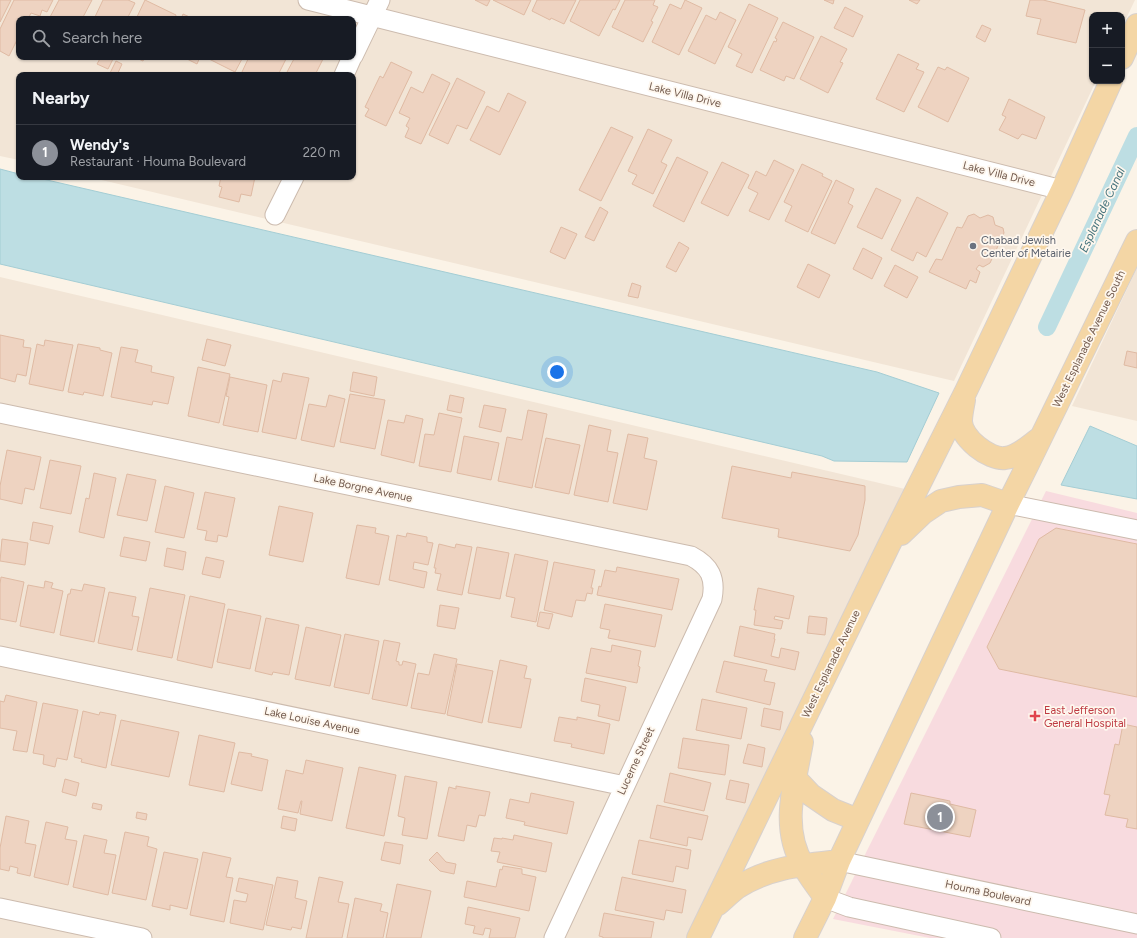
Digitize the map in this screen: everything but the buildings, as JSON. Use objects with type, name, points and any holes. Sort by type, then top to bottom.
[{"type":"main road","points":[[1125,51],[1137,25]]},
{"type":"main road","name":"West Esplanade Avenue","points":[[698,938],[889,545],[966,391],[1062,190],[1110,84]]},
{"type":"main road","name":"West Esplanade Avenue South","points":[[1041,438],[1137,241]]},
{"type":"main road","points":[[966,391],[961,422],[966,434],[977,447],[988,454],[1004,458],[1016,455],[1041,438]]},
{"type":"main road","points":[[805,938],[826,898],[839,862],[858,820],[1008,504],[1041,438]]},
{"type":"main road","points":[[889,545],[923,512],[941,501],[959,497],[982,495],[1008,504]]},
{"type":"main road","points":[[807,713],[791,803],[790,827],[793,843],[802,865],[826,898]]},
{"type":"main road","points":[[795,778],[811,795],[833,810],[858,820]]},
{"type":"main road","points":[[712,910],[738,888],[766,872],[802,865],[839,862]]},
{"type":"street","name":"Lake Villa Drive","points":[[308,0],[376,8],[1062,190]]},
{"type":"street","points":[[356,50],[376,8]]},
{"type":"street","points":[[345,72],[351,60]]},
{"type":"street","points":[[275,216],[293,180]]},
{"type":"street","name":"Lake Borgne Avenue","points":[[0,413],[691,556],[706,565],[713,582]]},
{"type":"street","points":[[1008,504],[1137,530]]},
{"type":"street","name":"Lucerne Street","points":[[554,938],[712,599],[714,590],[713,582]]},
{"type":"street","name":"Lake Louise Avenue","points":[[0,656],[625,786]]},
{"type":"street","name":"Houma Boulevard","points":[[839,862],[1137,924]]},
{"type":"street","points":[[826,898],[849,907],[991,938]]},
{"type":"street","points":[[0,908],[142,938]]},
{"type":"shaded area","points":[[0,0],[1135,0],[1125,21],[1125,12],[1089,12],[1089,84],[1095,84],[954,381],[102,180],[356,180],[356,72],[16,72],[16,159],[0,156]]},
{"type":"shaded area","points":[[1137,268],[1137,421],[1072,406]]},
{"type":"shaded area","points":[[0,277],[905,489],[691,938],[0,938]]},
{"type":"shaded area","name":"East Jefferson General Hospital","points":[[1046,491],[1137,513],[1137,938],[930,938],[833,919]]},
{"type":"water","points":[[0,169],[16,173],[16,180],[47,180],[877,372],[939,393],[907,462],[834,461],[822,456],[0,264]]},
{"type":"water","points":[[1090,426],[1137,446],[1137,499],[1061,485]]},
{"type":"waterway","name":"Esplanade Canal","points":[[1047,327],[1137,136]]},
{"type":"place","name":"Chabad Jewish Center of Metairie","points":[[973,246]]},
{"type":"place","name":"East Jefferson General Hospital","points":[[1035,716]]},
{"type":"place","name":"Wendy's","points":[[940,817]]}]
